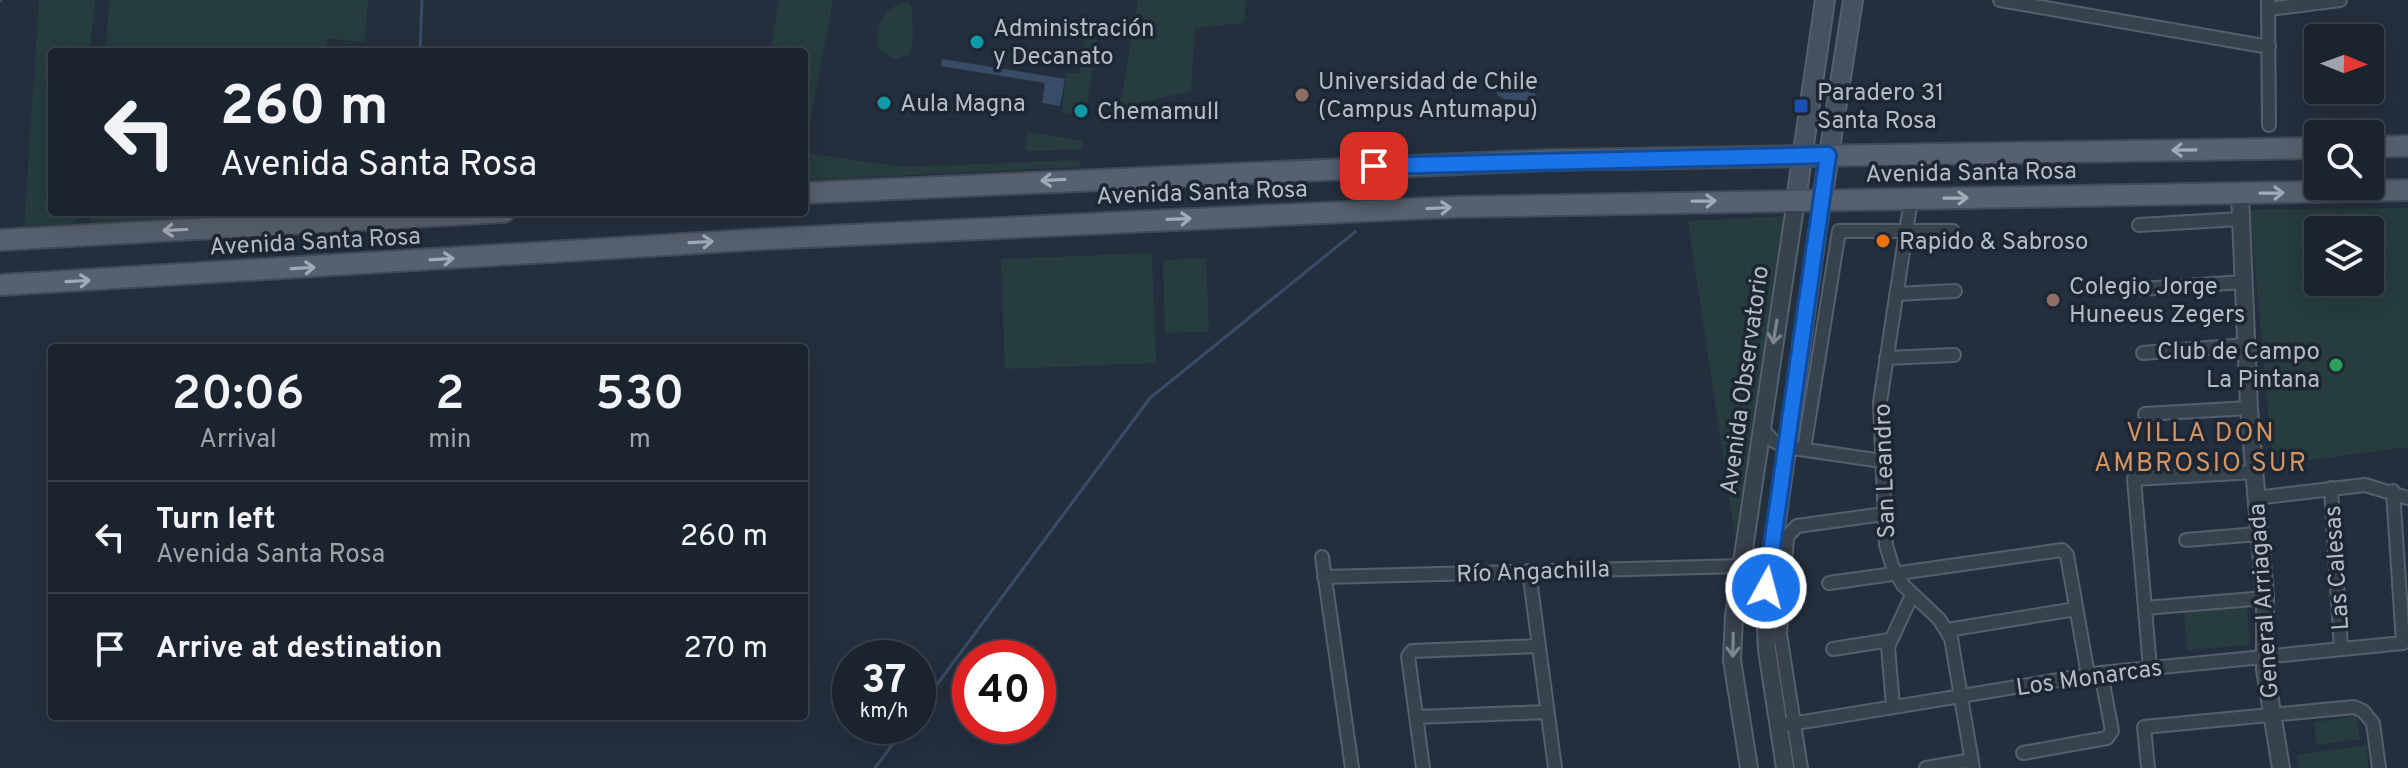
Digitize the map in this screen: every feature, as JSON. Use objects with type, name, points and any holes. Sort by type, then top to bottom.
[{"type":"main road","name":"Avenida Observatorio","points":[[1796,200],[1825,0]]},
{"type":"main road","name":"Avenida Observatorio","points":[[1822,200],[1853,0]]},
{"type":"main road","points":[[1821,27],[1834,25],[1848,33]]},
{"type":"main road","points":[[2384,147],[2408,146]]},
{"type":"main road","name":"Avenida Santa Rosa","points":[[808,193],[1459,163],[2304,148]]},
{"type":"main road","name":"Avenida Santa Rosa","points":[[0,285],[1109,221],[1521,204],[2408,190]]},
{"type":"main road","name":"Avenida Santa Rosa","points":[[0,240],[432,216]]},
{"type":"street","points":[[2000,0],[2269,47]]},
{"type":"street","points":[[2269,125],[2268,5],[2340,0]]},
{"type":"street","name":"General Arriagada","points":[[2240,194],[2249,408],[2265,598],[2264,655],[2281,768]]},
{"type":"street","name":"San Leandro","points":[[1911,199],[1880,402],[1887,551],[1896,575],[1947,630],[1956,654],[1973,764]]},
{"type":"street","name":"Avenida Observatorio","points":[[1749,768],[1732,660],[1741,566],[1796,200]]},
{"type":"street","name":"Avenida Observatorio","points":[[1785,768],[1786,724],[1764,618],[1822,200]]},
{"type":"street","points":[[2139,225],[2240,219]]},
{"type":"street","points":[[1804,449],[1836,235],[1846,229],[1953,231]]},
{"type":"street","points":[[2141,289],[2243,282]]},
{"type":"street","points":[[1781,293],[1797,291],[1808,297]]},
{"type":"street","points":[[1896,294],[1955,291]]},
{"type":"street","points":[[2143,353],[2246,345]]},
{"type":"street","points":[[1886,358],[1954,355]]},
{"type":"street","points":[[2145,414],[2249,408]]},
{"type":"street","points":[[1761,427],[1773,441],[1786,447],[1882,461]]},
{"type":"street","points":[[2150,668],[2134,479],[2254,472]]},
{"type":"street","points":[[2255,498],[2365,485],[2408,498]]},
{"type":"street","name":"Las Calesas","points":[[2331,488],[2341,649]]},
{"type":"street","name":"Los Monarcas","points":[[1786,724],[2095,674],[2403,643],[2393,491]]},
{"type":"street","points":[[1801,768],[1786,724],[1780,634],[1787,537],[1797,526],[1884,514]]},
{"type":"street","points":[[2186,540],[2258,534]]},
{"type":"street","points":[[1829,583],[2062,550],[2067,555],[2076,609],[2112,731],[2107,738],[2023,753]]},
{"type":"street","points":[[1322,557],[1352,768]]},
{"type":"street","name":"Río Angachilla","points":[[1324,577],[1741,566]]},
{"type":"street","points":[[1529,571],[1555,768]]},
{"type":"street","points":[[1893,706],[1887,665],[1890,640],[1912,595]]},
{"type":"street","points":[[2145,608],[2265,598]]},
{"type":"street","points":[[1947,630],[2076,609]]},
{"type":"street","points":[[1833,649],[1890,640]]},
{"type":"street","points":[[1423,768],[1408,656],[1412,651],[1539,646]]},
{"type":"street","points":[[2148,768],[2144,727],[2272,717],[2349,707],[2359,709],[2373,723],[2379,768]]},
{"type":"street","points":[[1416,717],[1547,712]]},
{"type":"street","points":[[1926,768],[1973,764]]},
{"type":"green space","points":[[39,0],[95,0],[90,48],[48,48],[48,216],[77,216],[76,224],[24,226]]},
{"type":"green space","points":[[110,0],[368,0],[365,42],[328,39],[327,48],[105,48]]},
{"type":"green space","points":[[779,0],[833,0],[808,135],[808,48],[771,48]]},
{"type":"green space","points":[[1138,0],[1247,0],[1243,23],[1195,28],[1191,91],[1120,107]]},
{"type":"green space","points":[[907,1],[913,8],[911,48],[909,54],[894,59],[878,48],[878,32],[887,13]]},
{"type":"green space","points":[[1086,31],[1098,33],[1085,116],[1061,113],[1067,73],[1079,74]]},
{"type":"green space","points":[[1027,132],[1080,140],[1083,144],[1081,149],[1029,151],[1025,147]]},
{"type":"green space","points":[[808,154],[904,167],[1079,160],[1081,167],[808,180]]},
{"type":"green space","name":"Club de Campo La Pintana","points":[[2408,208],[2408,447],[2273,465],[2250,210]]},
{"type":"green space","points":[[91,216],[249,216],[90,224]]},
{"type":"green space","points":[[1785,216],[1735,536],[1688,221]]},
{"type":"green space","points":[[1152,253],[1156,363],[1005,369],[1001,259]]},
{"type":"green space","points":[[1206,258],[1209,332],[1165,333],[1163,260]]},
{"type":"green space","points":[[2247,605],[2250,645],[2187,650],[2184,610]]},
{"type":"green space","points":[[2357,716],[2360,739],[2317,745],[2314,722]]},
{"type":"green space","points":[[2367,745],[2368,768],[2299,768],[2297,755]]},
{"type":"water","points":[[942,59],[1065,79],[1060,106],[1042,103],[1045,83],[941,66]]},
{"type":"water","points":[[1525,75],[1530,78],[1527,91],[1536,94],[1533,101],[1504,99],[1497,95],[1498,82],[1521,80]]},
{"type":"waterway","points":[[420,48],[422,0]]},
{"type":"waterway","points":[[936,686],[1150,398],[1355,232]]},
{"type":"waterway","points":[[875,768],[893,744]]},
{"type":"place","name":"Administración y Decanato","points":[[977,42]]},
{"type":"place","name":"Universidad de Chile (Campus Antumapu)","points":[[1302,95]]},
{"type":"place","name":"Aula Magna","points":[[884,103]]},
{"type":"place","name":"Paradero 31 Santa Rosa","points":[[1801,106]]},
{"type":"place","name":"Chemamull","points":[[1081,111]]},
{"type":"place","name":"Rapido & Sabroso","points":[[1883,241]]},
{"type":"place","name":"Colegio Jorge Huneeus Zegers","points":[[2053,300]]},
{"type":"place","name":"Club de Campo La Pintana","points":[[2336,365]]},
{"type":"district","name":"VILLA DON AMBROSIO SUR","points":[[2201,447]]},
{"type":"route","points":[[1374,166],[1605,158],[1828,155],[1766,588]]}]
